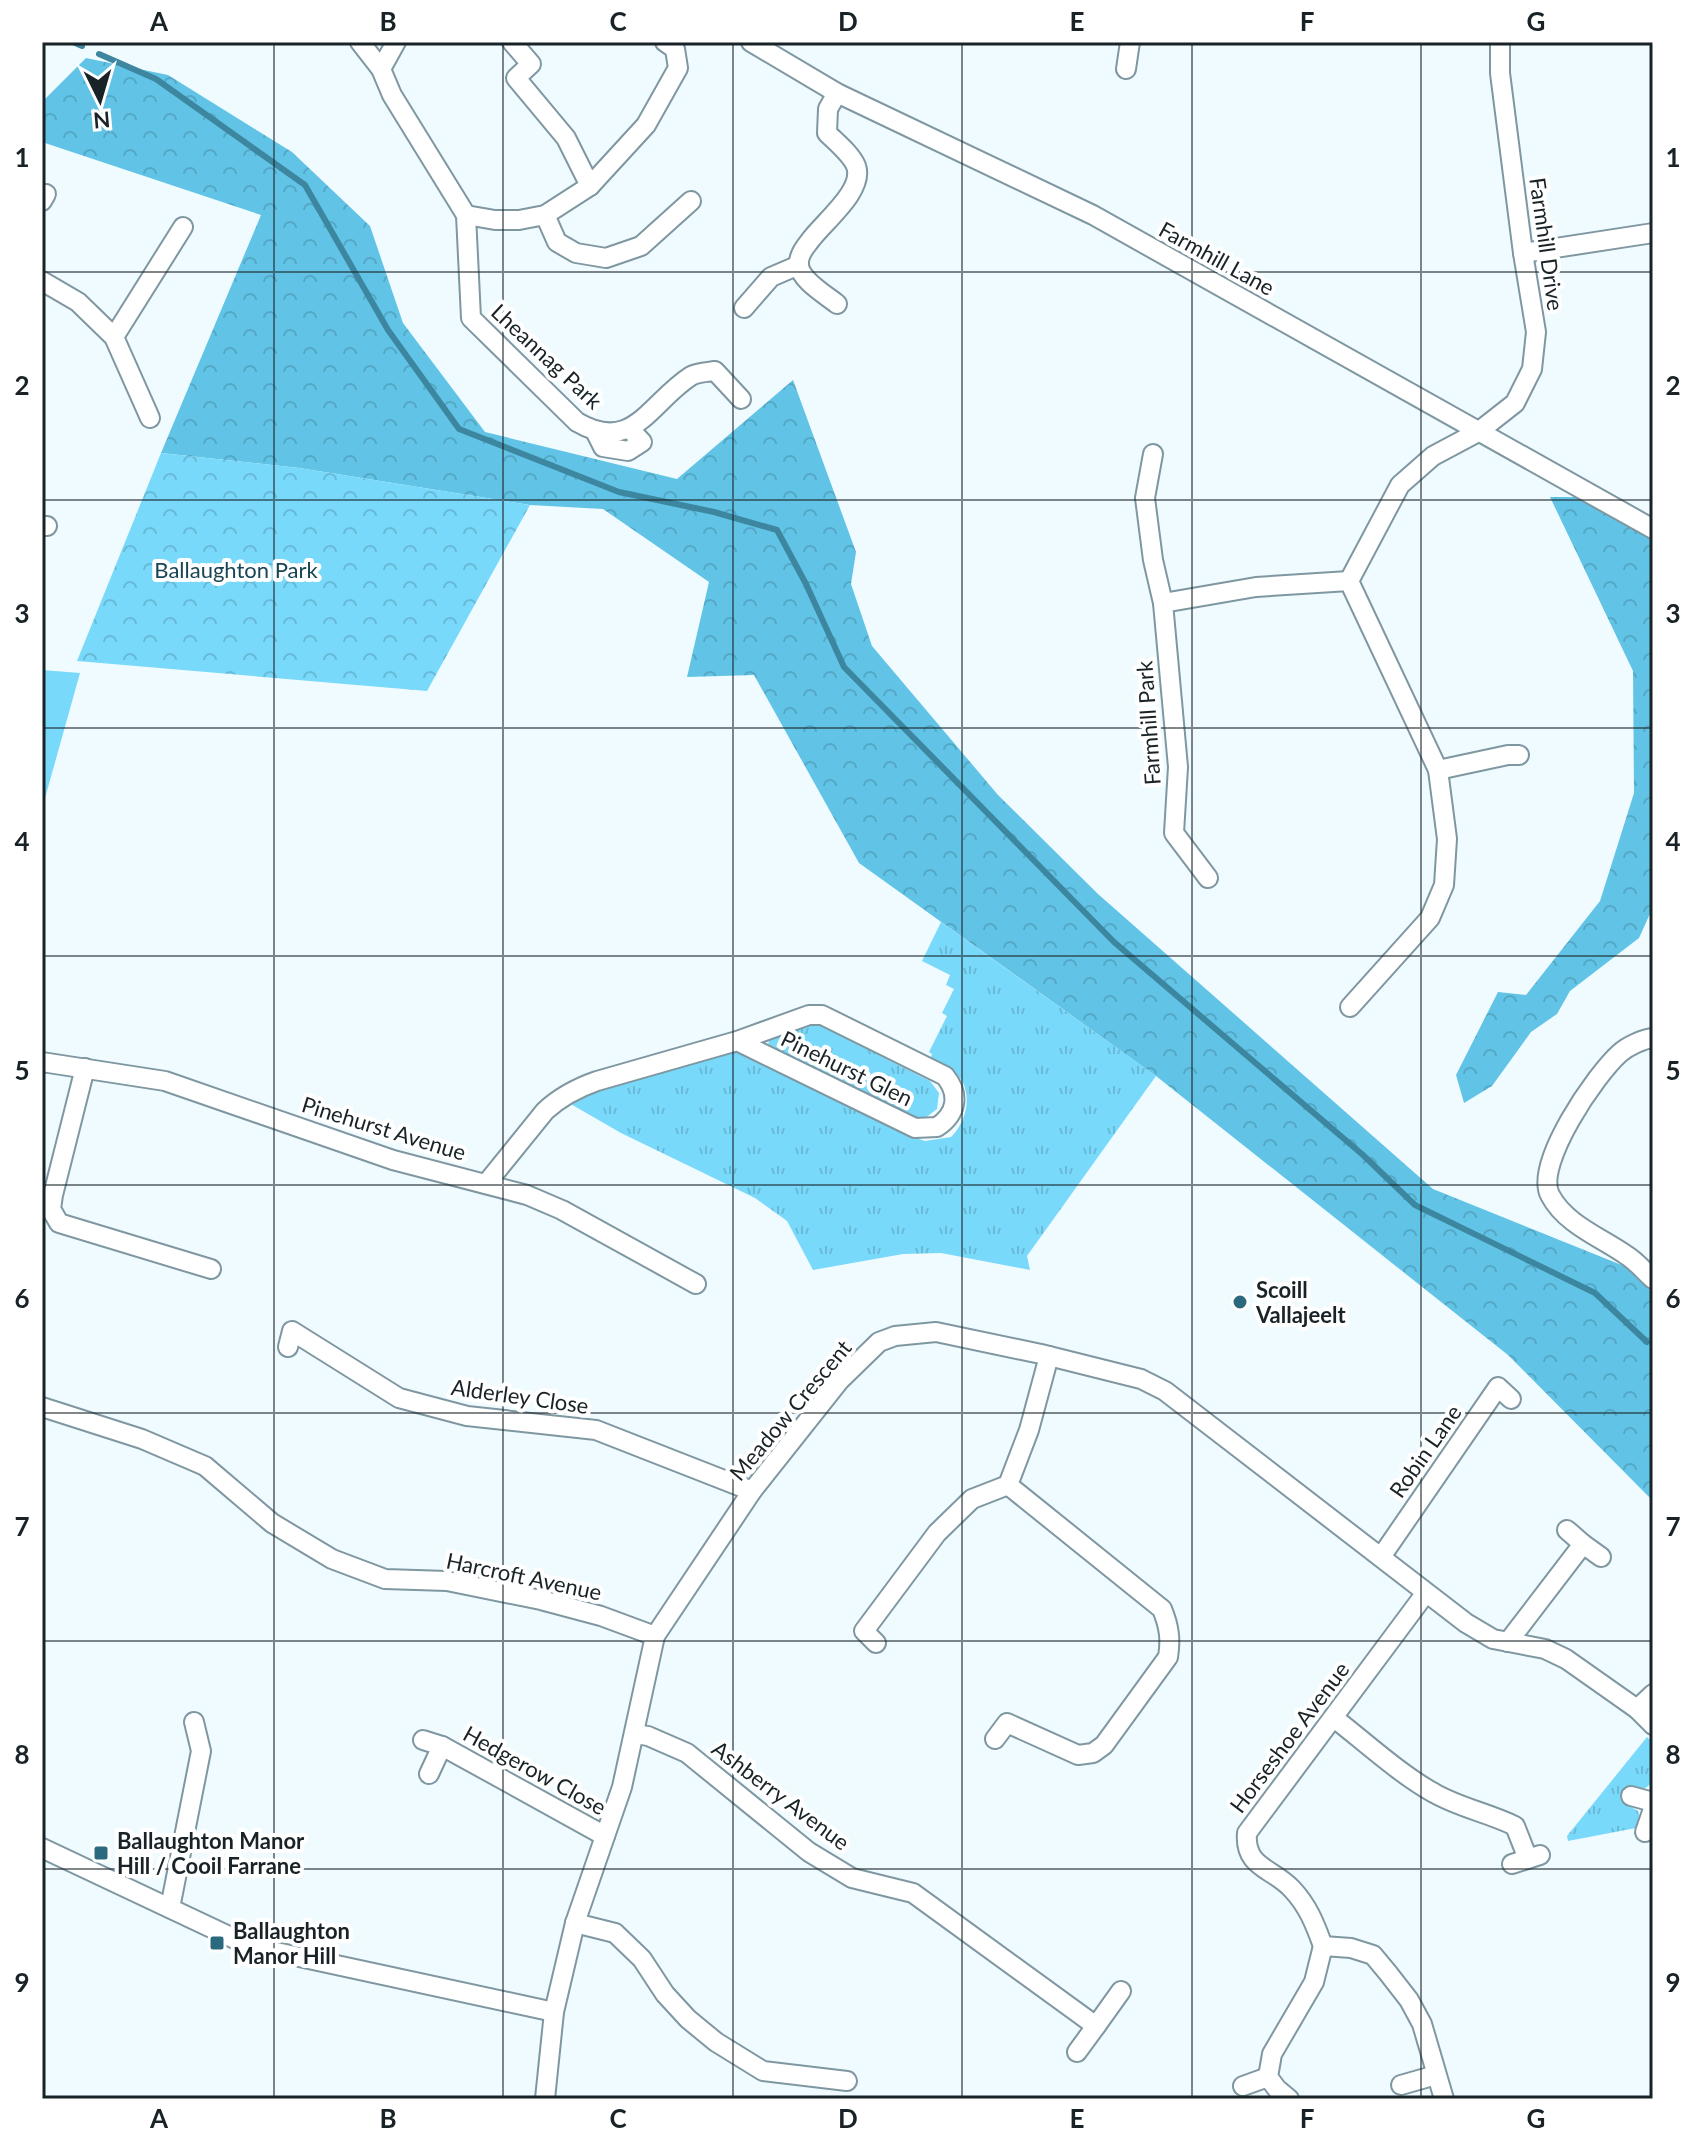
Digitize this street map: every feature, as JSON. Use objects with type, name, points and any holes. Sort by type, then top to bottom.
[{"type":"street","name":"Lheannag Park","points":[[360,42],[381,69],[392,95],[466,215],[471,318],[577,422],[596,433],[630,429],[694,374],[715,371],[741,399]]},
{"type":"street","points":[[381,69],[396,42]]},
{"type":"street","points":[[512,42],[531,64],[516,78],[566,138],[590,186]]},
{"type":"street","points":[[466,215],[519,220],[545,215],[590,186],[646,125],[678,68],[675,49],[665,42]]},
{"type":"street","name":"Farmhill Lane","points":[[751,42],[837,93],[1093,215],[1653,529]]},
{"type":"street","points":[[1126,69],[1130,42]]},
{"type":"street","name":"Farmhill Drive","points":[[1478,432],[1515,403],[1532,369],[1536,332],[1500,73],[1500,42]]},
{"type":"street","points":[[837,93],[828,109],[827,133],[855,164],[858,177],[854,189],[801,253],[799,265],[804,277],[837,304]]},
{"type":"street","points":[[545,215],[557,242],[576,253],[606,258],[641,246],[691,201]]},
{"type":"street","points":[[114,337],[183,227]]},
{"type":"street","points":[[1523,253],[1653,233]]},
{"type":"street","points":[[744,308],[771,277],[799,265]]},
{"type":"street","points":[[42,281],[78,302],[114,337],[150,418]]},
{"type":"street","points":[[1349,581],[1400,485],[1433,456],[1478,432]]},
{"type":"street","name":"Farmhill Park","points":[[1153,454],[1145,498],[1153,560],[1163,603],[1178,767],[1174,833],[1208,878]]},
{"type":"street","points":[[1163,603],[1256,587],[1349,581]]},
{"type":"street","points":[[1349,581],[1438,770],[1447,839],[1444,885],[1430,918],[1350,1007]]},
{"type":"street","points":[[1438,770],[1519,755]]},
{"type":"street","name":"Pinehurst Glen","points":[[486,1184],[545,1111],[577,1089],[737,1041],[804,1016],[822,1015],[945,1076],[953,1089],[955,1104],[951,1114],[937,1127],[915,1128],[737,1041]]},
{"type":"street","points":[[1653,1038],[1647,1038],[1621,1052],[1599,1078],[1563,1131],[1546,1172],[1548,1193],[1563,1214],[1630,1257],[1653,1279]]},
{"type":"street","name":"Pinehurst Avenue","points":[[42,1062],[185,1086],[393,1160],[527,1195],[562,1210],[696,1284]]},
{"type":"street","points":[[85,1068],[53,1195],[51,1209],[59,1223],[211,1269]]},
{"type":"street","name":"Alderley Close","points":[[292,1331],[399,1398],[467,1416],[596,1430],[752,1491]]},
{"type":"street","name":"Meadow Crescent","points":[[545,2099],[554,2012],[575,1923],[622,1787],[655,1636],[752,1491],[840,1380],[879,1342],[895,1336],[936,1332],[1141,1379],[1165,1391],[1466,1623],[1493,1639],[1545,1649],[1566,1659],[1637,1709],[1653,1725]]},
{"type":"street","points":[[876,1643],[864,1631],[937,1533],[972,1499],[1008,1485],[1029,1430],[1049,1356]]},
{"type":"street","name":"Robin Lane","points":[[1381,1557],[1498,1387],[1511,1399]]},
{"type":"street","name":"Harcroft Avenue","points":[[42,1407],[142,1439],[205,1466],[272,1523],[332,1559],[385,1579],[447,1581],[541,1600],[601,1616],[655,1636]]},
{"type":"street","points":[[995,1739],[1012,1716],[1078,1755],[1093,1753],[1104,1745],[1168,1657],[1171,1640],[1162,1609],[1008,1485]]},
{"type":"street","points":[[1567,1530],[1601,1557]]},
{"type":"street","points":[[1508,1642],[1583,1544]]},
{"type":"street","name":"Horseshoe Avenue","points":[[1323,1946],[1312,1914],[1305,1905],[1290,1887],[1254,1861],[1246,1847],[1247,1833],[1425,1594]]},
{"type":"street","points":[[1637,1709],[1653,1694]]},
{"type":"street","points":[[1334,1718],[1430,1791],[1455,1805],[1515,1826],[1527,1859]]},
{"type":"street","points":[[170,1908],[201,1751],[194,1722]]},
{"type":"street","name":"Ashberry Avenue","points":[[635,1734],[648,1736],[687,1753],[809,1852],[852,1878],[913,1893],[1096,2026]]},
{"type":"street","name":"Hedgerow Close","points":[[423,1740],[442,1746],[605,1836]]},
{"type":"street","name":"Hedgerow Close","points":[[429,1774],[442,1746]]},
{"type":"street","points":[[1631,1796],[1653,1802]]},
{"type":"street","points":[[1645,1832],[1653,1809]]},
{"type":"street","points":[[42,1848],[235,1939],[267,1950],[554,2012]]},
{"type":"street","points":[[575,1923],[615,1933],[642,1959],[665,1994],[688,2019],[716,2042],[763,2071],[847,2081]]},
{"type":"street","points":[[1289,2099],[1268,2077],[1272,2054],[1314,1982],[1323,1946],[1351,1948],[1373,1955],[1409,2000],[1422,2024],[1444,2099]]},
{"type":"street","points":[[1077,2052],[1121,1991]]},
{"type":"street","points":[[1401,2085],[1436,2075]]},
{"type":"street","points":[[1243,2086],[1268,2077]]},
{"type":"green space","points":[[86,58],[168,75],[292,152],[370,226],[403,323],[485,432],[677,479],[793,380],[856,552],[851,584],[872,646],[998,795],[1098,894],[1433,1189],[1629,1268],[1653,1293],[1653,1501],[1508,1355],[1156,1076],[859,863],[754,675],[687,677],[709,582],[603,509],[530,505],[299,468],[161,453],[261,215],[42,142],[42,102]]},
{"type":"green space","name":"Ballaughton Park","points":[[161,453],[299,468],[530,505],[427,691],[77,661]]},
{"type":"green space","points":[[1550,497],[1578,497],[1653,539],[1653,907],[1639,938],[1570,991],[1557,1014],[1531,1032],[1492,1086],[1464,1103],[1456,1075],[1498,992],[1526,995],[1600,901],[1634,793],[1633,671]]},
{"type":"green space","points":[[42,670],[80,673],[42,809]]},
{"type":"green space","points":[[941,922],[1156,1076],[1027,1256],[1030,1270],[941,1253],[903,1254],[813,1270],[787,1221],[755,1198],[621,1133],[569,1103],[592,1090],[737,1051],[907,1135],[925,1141],[951,1137],[964,1116],[966,1091],[955,1073],[930,1060],[932,1054],[929,1052],[947,1016],[942,1013],[954,989],[946,985],[950,975],[922,961]]},
{"type":"green space","points":[[816,1023],[930,1081],[939,1093],[937,1109],[924,1119],[913,1119],[768,1044],[770,1039]]},
{"type":"green space","points":[[1647,1737],[1653,1742],[1651,1782],[1640,1789],[1629,1788],[1624,1803],[1638,1811],[1640,1819],[1636,1828],[1568,1841],[1567,1836]]},
{"type":"waterway","points":[[73,42],[82,46]]},
{"type":"waterway","points":[[99,54],[156,79],[305,185],[388,330],[459,429],[619,492],[714,512],[777,530],[844,667],[1114,942],[1363,1155],[1415,1205],[1595,1293],[1647,1342]]},
{"type":"place","name":"Scoill Vallajeelt","points":[[1240,1302]]},
{"type":"place","name":"Ballaughton Manor Hill / Cooil Farrane","points":[[101,1853]]},
{"type":"place","name":"Ballaughton Manor Hill","points":[[217,1943]]}]
